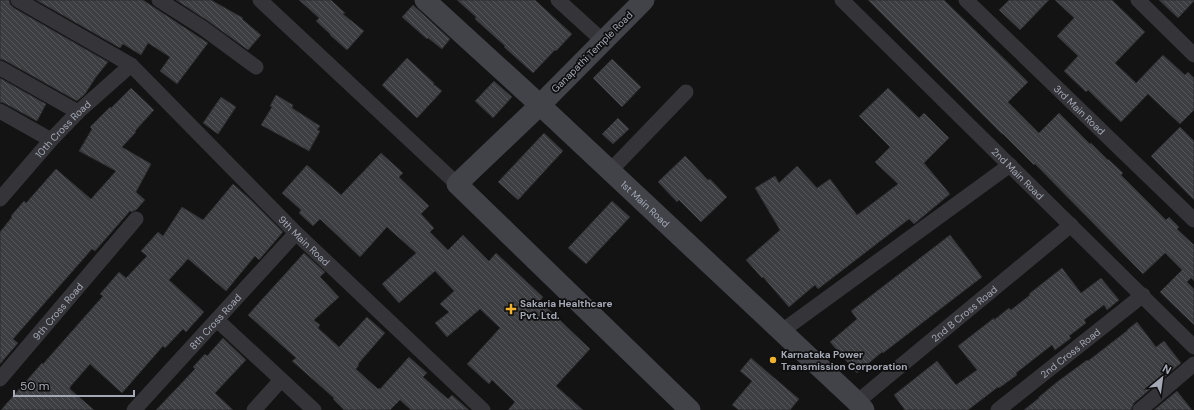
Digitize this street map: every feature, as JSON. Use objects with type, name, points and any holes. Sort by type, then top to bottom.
[{"type":"street","name":"9th Main Road","points":[[18,0],[131,65],[296,233],[483,410]]},
{"type":"street","points":[[159,0],[203,28],[256,67]]},
{"type":"street","points":[[260,0],[457,184],[690,410]]},
{"type":"street","name":"1st Main Road","points":[[425,0],[540,105],[782,332],[856,407]]},
{"type":"street","points":[[558,0],[603,41]]},
{"type":"street","name":"Ganapathi Temple Road","points":[[457,184],[540,105],[644,0]]},
{"type":"street","name":"2nd Main Road","points":[[842,0],[1143,295],[1194,347]]},
{"type":"street","name":"3rd Main Road","points":[[966,0],[1194,220]]},
{"type":"street","points":[[1138,0],[1194,55]]},
{"type":"street","name":"10th Cross Road","points":[[0,199],[51,140],[78,112],[131,65]]},
{"type":"street","points":[[0,68],[78,112]]},
{"type":"street","points":[[610,171],[686,92]]},
{"type":"street","points":[[0,111],[51,140]]},
{"type":"street","points":[[782,332],[1010,165]]},
{"type":"street","name":"9th Cross Road","points":[[0,379],[136,219]]},
{"type":"street","name":"2nd B Cross Road","points":[[856,407],[1071,225]]},
{"type":"street","name":"8th Cross Road","points":[[134,410],[296,233]]},
{"type":"street","name":"2nd Cross Road","points":[[998,410],[1143,295]]},
{"type":"street","points":[[217,320],[314,410]]},
{"type":"street","points":[[1140,410],[1194,364]]},
{"type":"street","points":[[254,410],[281,380]]},
{"type":"building","points":[[0,0],[9,0],[10,4],[14,8],[108,62],[85,94],[77,101],[0,59]]},
{"type":"building","points":[[36,0],[143,0],[208,43],[177,84],[160,71],[170,57],[148,43],[141,55],[123,44],[120,48]]},
{"type":"building","points":[[176,0],[211,0],[243,18],[242,19],[261,35],[248,50]]},
{"type":"building","points":[[299,0],[331,0],[345,13],[343,14],[364,31],[347,50],[316,21],[319,18]]},
{"type":"building","points":[[457,0],[535,0],[572,34],[533,73],[504,47],[505,46],[475,19],[476,17]]},
{"type":"building","points":[[868,0],[944,0],[1028,82],[1008,102],[1039,133],[1059,113],[1090,144],[1091,143],[1123,173],[1121,175],[1166,220],[1169,217],[1179,227],[1177,229],[1194,245],[1194,281],[1191,278],[1187,282],[1194,289],[1194,325],[1160,292],[1182,270],[1165,253],[1143,274],[1035,164],[1034,165],[1002,134]]},
{"type":"building","points":[[1009,0],[1049,0],[1020,30],[999,10]]},
{"type":"building","points":[[1055,0],[1112,0],[1145,32],[1115,63],[1136,83],[1163,55],[1185,75],[1188,72],[1194,78],[1194,110],[1180,124],[1148,94],[1121,122],[1088,90],[1086,92],[1064,71],[1078,56],[1057,36],[1074,18]]},
{"type":"building","points":[[1159,0],[1194,0],[1194,1],[1178,18]]},
{"type":"building","points":[[413,5],[450,39],[442,49],[428,38],[427,39],[402,17]]},
{"type":"building","points":[[407,58],[434,83],[434,86],[435,85],[442,91],[417,118],[382,85]]},
{"type":"building","points":[[612,59],[641,87],[622,107],[593,78]]},
{"type":"building","points":[[0,78],[46,104],[37,121],[0,102]]},
{"type":"building","points":[[494,81],[512,97],[493,118],[475,101]]},
{"type":"building","points":[[131,88],[154,110],[122,147],[151,164],[136,192],[145,200],[136,210],[130,211],[95,251],[92,249],[13,339],[18,343],[0,364],[0,232],[24,201],[26,203],[56,169],[91,199],[116,171],[79,151],[92,129],[90,127]]},
{"type":"building","points":[[888,88],[919,118],[924,113],[949,138],[924,163],[950,194],[914,224],[909,219],[818,289],[815,285],[789,307],[746,260],[780,230],[755,188],[775,176],[779,183],[797,166],[817,188],[830,179],[857,215],[898,184],[875,162],[890,147],[859,116]]},
{"type":"building","points":[[276,95],[293,105],[292,108],[320,126],[317,130],[320,131],[309,151],[261,125],[272,107],[270,106]]},
{"type":"building","points":[[221,97],[236,107],[218,134],[203,123]]},
{"type":"building","points":[[618,118],[629,129],[613,144],[602,134]]},
{"type":"building","points":[[1180,127],[1194,141],[1194,200],[1151,156]]},
{"type":"building","points":[[544,133],[563,151],[518,200],[498,182]]},
{"type":"building","points":[[381,153],[403,173],[399,177],[429,206],[421,214],[434,228],[430,232],[448,250],[463,235],[489,261],[496,253],[543,297],[540,301],[590,349],[556,386],[583,410],[508,410],[515,402],[492,380],[489,384],[467,364],[500,328],[480,309],[447,337],[435,323],[449,312],[440,304],[454,291],[435,271],[399,303],[382,284],[416,253],[387,227],[360,257],[320,219],[313,226],[299,213],[301,210],[282,193],[307,165],[341,195]]},
{"type":"building","points":[[685,156],[727,197],[701,222],[679,200],[677,202],[658,182]]},
{"type":"building","points":[[233,184],[283,232],[259,260],[255,256],[226,291],[188,259],[169,280],[204,312],[186,332],[183,329],[165,348],[163,346],[122,393],[90,364],[70,387],[70,389],[94,410],[1,410],[103,296],[100,294],[119,272],[126,278],[147,256],[141,251],[158,232],[163,236],[182,207],[203,220]]},
{"type":"building","points":[[612,201],[630,217],[586,264],[568,248]]},
{"type":"building","points":[[950,235],[982,277],[883,353],[882,352],[857,373],[830,342],[857,319],[851,311]]},
{"type":"building","points":[[304,253],[325,272],[320,277],[339,297],[314,320],[320,325],[318,328],[339,347],[367,317],[385,333],[358,364],[359,365],[356,369],[378,389],[380,389],[409,357],[427,373],[423,377],[448,399],[452,395],[469,410],[411,410],[400,400],[390,410],[344,410],[333,399],[334,398],[292,361],[296,358],[248,315]]},
{"type":"building","points":[[1062,268],[1081,293],[1101,278],[1119,300],[1107,310],[1104,305],[1084,320],[1086,323],[1069,336],[1071,338],[1055,350],[1052,345],[1016,373],[1017,375],[999,388],[998,387],[968,410],[905,410],[894,395],[937,361],[956,385],[977,370],[958,346],[994,318],[994,320],[1009,308],[1011,310]]},
{"type":"building","points":[[1137,322],[1156,347],[1164,341],[1181,363],[1134,403],[1131,410],[1024,410],[1057,382],[1087,360],[1088,361]]},
{"type":"building","points":[[223,338],[246,360],[215,393],[233,410],[156,410],[195,369],[193,367],[205,354],[207,356]]},
{"type":"building","points":[[751,358],[799,399],[790,410],[739,410],[732,405],[752,381],[740,371]]},
{"type":"building","points":[[1177,391],[1192,410],[1154,410]]},
{"type":"place","name":"Sakaria Healthcare Pvt. Ltd.","points":[[511,309]]},
{"type":"place","name":"Karnataka Power Transmission Corporation","points":[[773,360]]}]
